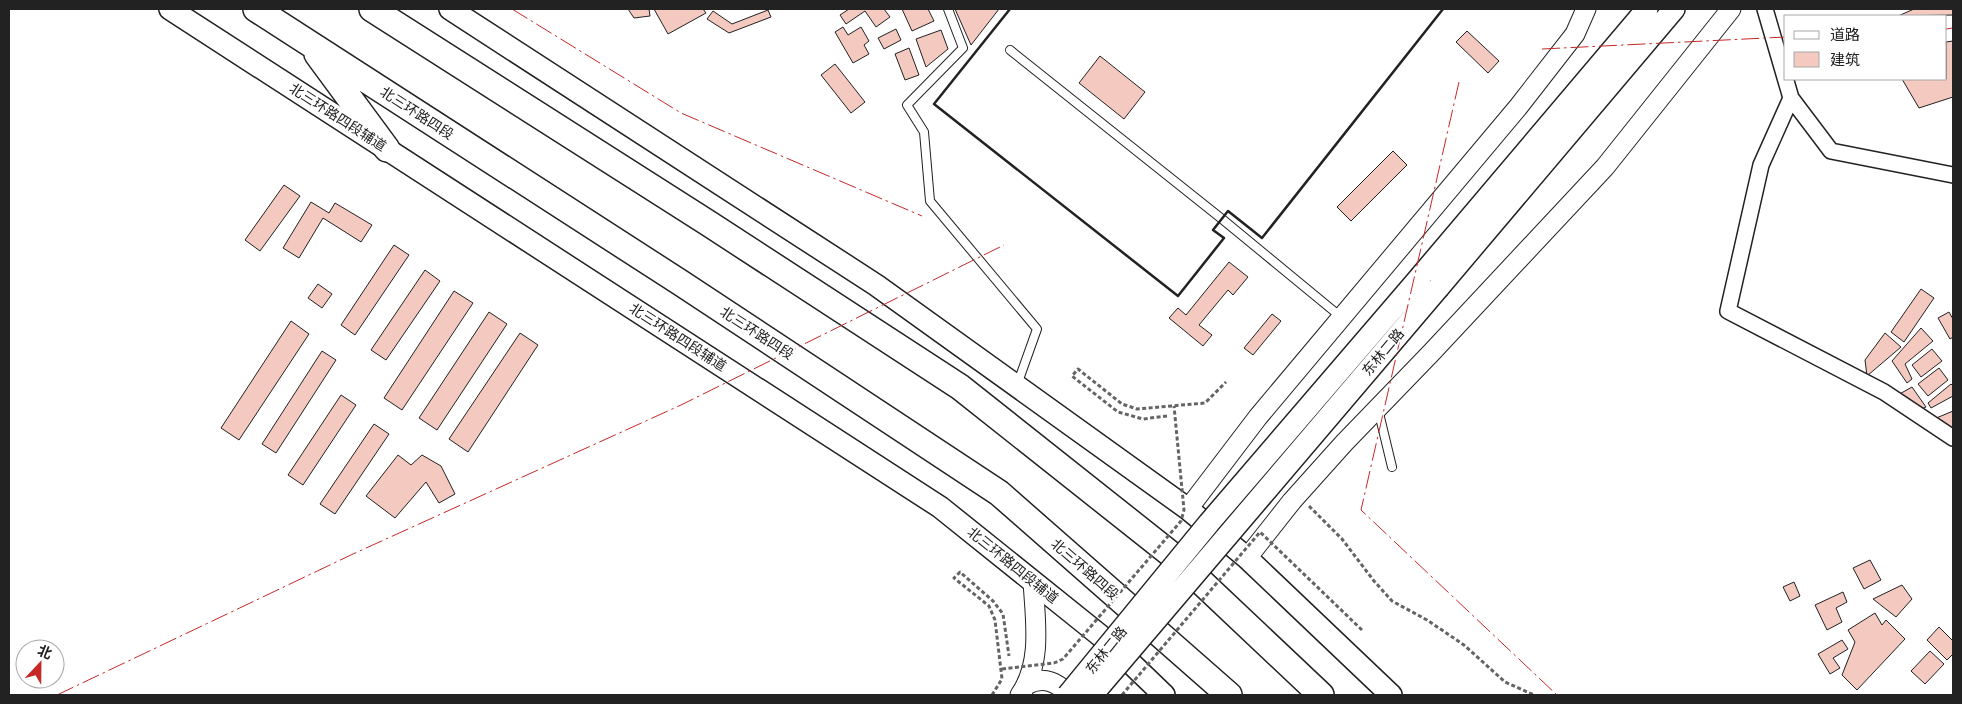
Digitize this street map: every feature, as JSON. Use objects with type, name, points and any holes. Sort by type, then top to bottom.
[{"type":"highway","name":"北三环路四段","points":[[256,9],[681,283],[999,493],[1230,695]]},
{"type":"highway","points":[[372,9],[716,228],[960,388],[1177,559],[1322,695]]},
{"type":"highway","points":[[308,42],[387,149]]},
{"type":"main road","name":"北三环路四段辅道","points":[[170,9],[940,507],[1112,646],[1164,695]]},
{"type":"main road","points":[[450,9],[876,286],[1188,509],[1247,558],[1391,695]]},
{"type":"main road","name":"东林二路","points":[[1070,695],[1209,523],[1647,9]]},
{"type":"main road","name":"东林二路","points":[[1092,695],[1674,9]]},
{"type":"street","points":[[1188,509],[1258,417],[1519,106],[1575,34],[1586,9]]},
{"type":"street","points":[[1247,558],[1292,501],[1344,443],[1605,167],[1731,9]]},
{"type":"street","points":[[1764,9],[1784,75]]},
{"type":"street","points":[[1786,80],[1791,98],[1831,150],[1953,175]]},
{"type":"street","points":[[1791,98],[1761,165],[1728,311],[1884,392],[1953,438]]},
{"type":"street","points":[[1024,689],[1036,651],[1033,581]]},
{"type":"street","points":[[1024,689],[1042,679],[1055,683],[1070,695]]},
{"type":"lane","points":[[948,9],[963,48],[907,105],[924,132],[930,201],[1037,329],[1017,386]]},
{"type":"lane","points":[[1010,50],[1222,219],[1341,317]]},
{"type":"lane","points":[[1378,409],[1392,467]]},
{"type":"path","points":[[1167,416],[1144,419],[1118,412],[1072,376],[1078,369],[1122,404],[1137,409],[1205,403],[1226,382]]},
{"type":"path","points":[[1002,668],[1054,663],[1062,659],[1181,521],[1184,510],[1174,406]]},
{"type":"path","points":[[1309,505],[1342,539],[1392,601],[1464,644],[1505,682],[1534,695]]},
{"type":"path","points":[[1122,695],[1260,532],[1362,630]]},
{"type":"path","points":[[992,695],[1002,679],[995,620],[989,606],[954,578],[960,572],[993,602],[1003,614],[1009,656]]},
{"type":"building","points":[[628,9],[649,9],[650,16],[634,18]]},
{"type":"building","points":[[654,9],[703,9],[706,13],[668,34]]},
{"type":"building","points":[[849,9],[884,9],[890,17],[876,27],[865,11],[846,24],[840,15]]},
{"type":"building","points":[[902,9],[928,9],[934,21],[912,31]]},
{"type":"building","points":[[955,9],[999,9],[971,45]]},
{"type":"building","points":[[1914,9],[1953,9],[1953,15],[1900,15]]},
{"type":"building","points":[[768,10],[771,17],[729,33],[707,19],[713,11],[732,24]]},
{"type":"building","points":[[843,27],[848,35],[861,27],[869,41],[864,45],[869,54],[853,63],[835,32]]},
{"type":"building","points":[[896,29],[901,40],[884,49],[878,38]]},
{"type":"building","points":[[941,30],[948,49],[926,67],[916,39]]},
{"type":"building","points":[[1467,31],[1499,61],[1488,73],[1456,42]]},
{"type":"building","points":[[1953,41],[1953,97],[1919,108],[1903,80],[1947,80],[1947,42]]},
{"type":"building","points":[[909,48],[919,75],[905,80],[895,54]]},
{"type":"building","points":[[1100,56],[1145,92],[1124,119],[1079,83]]},
{"type":"building","points":[[835,64],[865,102],[851,113],[821,75]]},
{"type":"building","points":[[1393,151],[1407,165],[1351,221],[1337,207]]},
{"type":"building","points":[[284,185],[300,196],[260,251],[245,240]]},
{"type":"building","points":[[311,202],[329,213],[335,203],[372,225],[361,242],[323,218],[299,258],[283,248]]},
{"type":"building","points":[[394,245],[409,255],[355,335],[341,325]]},
{"type":"building","points":[[1229,262],[1248,277],[1233,295],[1228,290],[1199,325],[1212,335],[1203,346],[1169,318],[1178,308],[1186,315]]},
{"type":"building","points":[[425,270],[440,281],[386,360],[371,350]]},
{"type":"building","points":[[318,284],[332,294],[322,308],[308,298]]},
{"type":"building","points":[[1921,289],[1934,298],[1904,342],[1891,332]]},
{"type":"building","points":[[454,291],[473,303],[402,410],[384,398]]},
{"type":"building","points":[[489,312],[507,324],[437,430],[419,418]]},
{"type":"building","points":[[1949,312],[1953,319],[1953,337],[1950,339],[1938,318]]},
{"type":"building","points":[[1272,314],[1281,321],[1253,355],[1244,348]]},
{"type":"building","points":[[291,321],[309,334],[239,440],[221,428]]},
{"type":"building","points":[[1921,328],[1933,341],[1905,364],[1912,379],[1907,383],[1892,361]]},
{"type":"building","points":[[520,333],[538,345],[468,452],[449,439]]},
{"type":"building","points":[[1885,333],[1901,347],[1867,376],[1865,360]]},
{"type":"building","points":[[1932,349],[1942,361],[1921,377],[1912,365]]},
{"type":"building","points":[[322,351],[336,360],[276,453],[262,444]]},
{"type":"building","points":[[1939,368],[1948,380],[1928,396],[1918,384]]},
{"type":"building","points":[[1951,384],[1953,386],[1953,396],[1931,408],[1928,403]]},
{"type":"building","points":[[1912,387],[1926,407],[1919,410],[1896,396]]},
{"type":"building","points":[[341,395],[356,405],[303,485],[288,475]]},
{"type":"building","points":[[1953,411],[1953,432],[1934,419]]},
{"type":"building","points":[[374,424],[389,434],[335,514],[320,504]]},
{"type":"building","points":[[398,455],[411,465],[422,455],[441,466],[455,494],[439,503],[426,482],[395,518],[366,496]]},
{"type":"building","points":[[1870,560],[1881,580],[1864,589],[1853,568]]},
{"type":"building","points":[[1794,582],[1800,596],[1790,601],[1783,587]]},
{"type":"building","points":[[1902,585],[1912,599],[1896,617],[1873,599]]},
{"type":"building","points":[[1843,592],[1847,602],[1836,608],[1842,622],[1827,630],[1815,605]]},
{"type":"building","points":[[1875,613],[1882,625],[1886,620],[1905,639],[1857,690],[1842,675],[1855,642],[1848,630]]},
{"type":"building","points":[[1939,627],[1953,641],[1953,654],[1947,660],[1927,640]]},
{"type":"building","points":[[1842,640],[1848,649],[1833,658],[1840,668],[1830,674],[1818,654]]},
{"type":"building","points":[[1930,651],[1944,664],[1925,684],[1911,671]]},
{"type":"wall","points":[[1010,9],[934,104],[1178,296],[1224,238],[1213,230],[1228,211],[1262,238],[1443,9]]},
{"type":"power","points":[[512,9],[681,113],[922,216]]},
{"type":"power","points":[[1947,29],[1953,28]]},
{"type":"power","points":[[1542,49],[1784,37]]},
{"type":"power","points":[[1459,82],[1361,510],[1557,695]]},
{"type":"power","points":[[57,695],[353,554],[681,405],[1004,245]]}]
